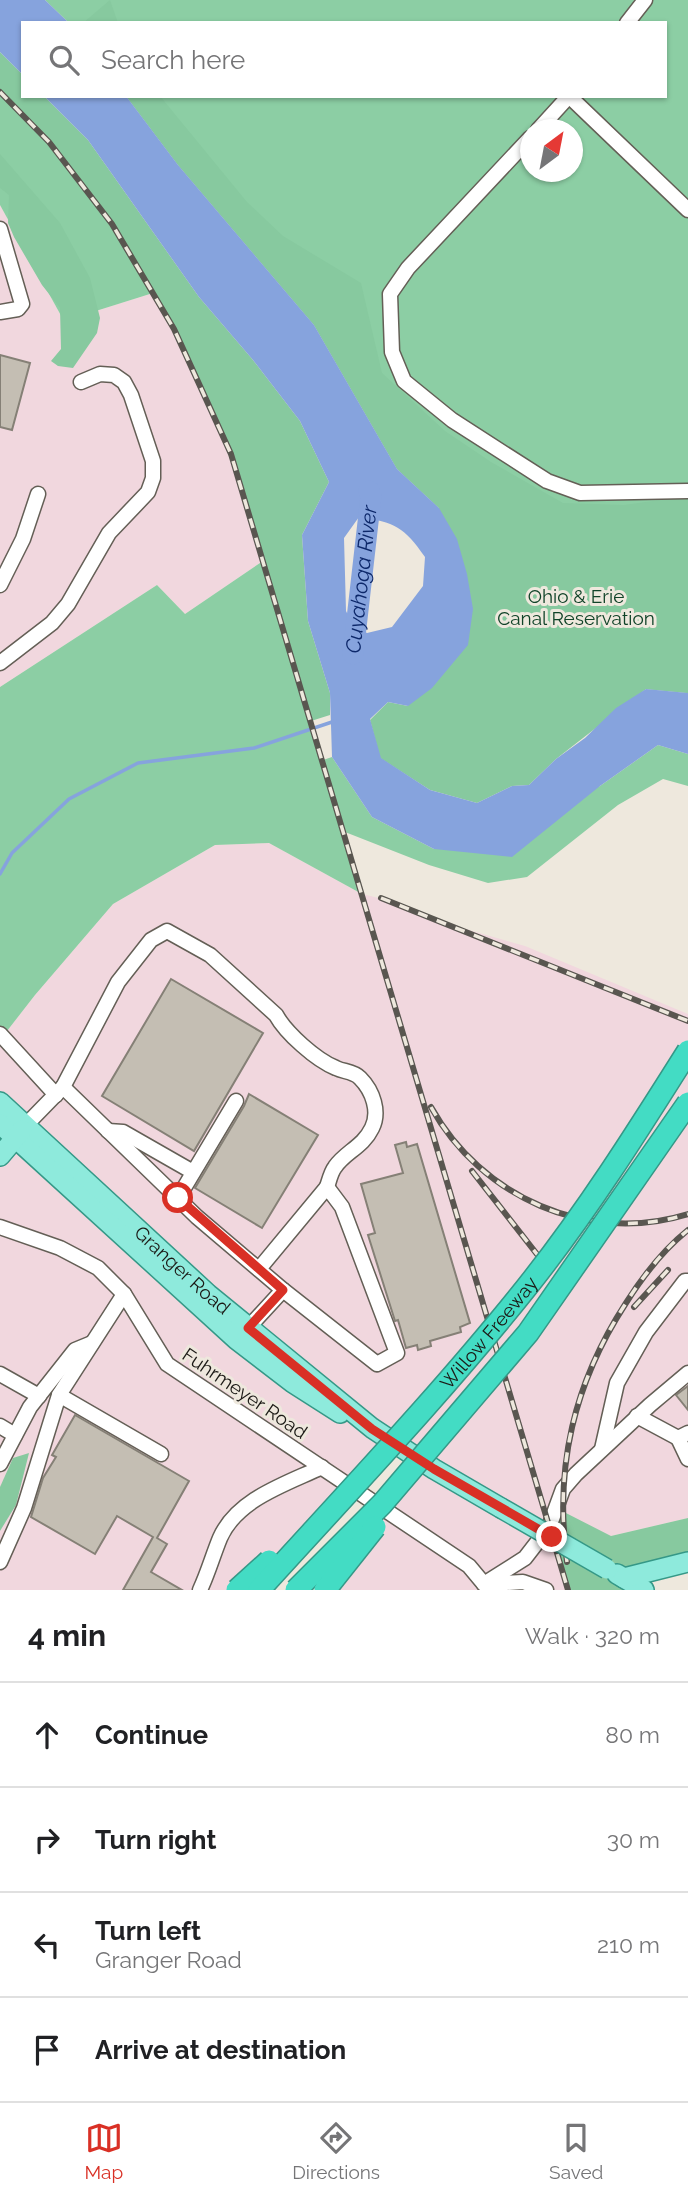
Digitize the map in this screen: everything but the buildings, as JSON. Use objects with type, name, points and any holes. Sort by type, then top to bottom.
[{"type":"highway","name":"Willow Freeway","points":[[259,1590],[460,1368],[527,1286],[578,1219],[688,1051]]},
{"type":"highway","name":"Willow Freeway","points":[[296,1590],[382,1504],[528,1334],[688,1103]]},
{"type":"highway","points":[[325,1590],[528,1334]]},
{"type":"highway","points":[[237,1590],[271,1560],[460,1368]]},
{"type":"main road","name":"Granger Road","points":[[0,1102],[20,1132],[242,1334],[372,1429],[434,1469],[620,1579],[644,1590]]},
{"type":"main road","name":"Granger Road","points":[[0,1124],[20,1132]]},
{"type":"main road","points":[[0,1156],[20,1132]]},
{"type":"main road","points":[[620,1579],[688,1562]]},
{"type":"street","points":[[629,21],[645,0]]},
{"type":"street","points":[[548,119],[567,98]]},
{"type":"street","points":[[571,98],[688,210]]},
{"type":"street","points":[[520,149],[408,268],[390,294],[392,352],[404,381],[452,420],[547,481],[580,493],[688,491]]},
{"type":"street","points":[[0,229],[22,304],[18,309],[0,312]]},
{"type":"street","points":[[0,663],[52,623],[68,604],[109,533],[148,492],[153,478],[152,461],[131,395],[124,382],[114,375],[100,374],[81,382]]},
{"type":"street","points":[[0,585],[23,539],[38,494]]},
{"type":"street","points":[[20,1132],[59,1091],[118,982],[150,940],[167,931],[210,955],[276,1015],[282,1027],[290,1034],[328,1064],[360,1078],[368,1090],[376,1113],[373,1126],[357,1149],[335,1167],[327,1187],[259,1269]]},
{"type":"street","points":[[0,1034],[59,1091],[108,1131],[178,1198],[259,1269],[377,1364],[397,1353],[342,1207],[327,1187]]},
{"type":"street","points":[[178,1198],[236,1101]]},
{"type":"street","points":[[108,1131],[123,1132],[193,1172]]},
{"type":"street","name":"Fuhrmeyer Road","points":[[0,1227],[60,1248],[98,1268],[124,1294],[167,1364],[469,1566],[484,1587]]},
{"type":"street","points":[[602,1449],[617,1383],[646,1332],[685,1281],[688,1281]]},
{"type":"street","points":[[242,1334],[283,1290]]},
{"type":"street","points":[[0,1562],[24,1508],[59,1395],[124,1294]]},
{"type":"street","points":[[0,1464],[38,1396],[75,1350],[93,1342]]},
{"type":"street","points":[[484,1587],[525,1558],[549,1527],[563,1489],[637,1416],[688,1373]]},
{"type":"street","points":[[0,1374],[38,1396]]},
{"type":"street","points":[[59,1395],[161,1454]]},
{"type":"street","points":[[637,1416],[683,1435],[688,1459]]},
{"type":"street","points":[[0,1426],[15,1435]]},
{"type":"street","points":[[200,1590],[220,1537],[229,1522],[259,1497],[322,1467]]},
{"type":"street","points":[[484,1587],[523,1582],[546,1590]]},
{"type":"shaded area","points":[[0,205],[64,321],[153,293],[174,329],[224,442],[263,561],[185,614],[157,585],[0,687]]},
{"type":"shaded area","points":[[269,843],[362,894],[383,899],[441,922],[525,946],[688,1014],[688,1518],[611,1536],[554,1545],[568,1590],[325,1590],[424,1465],[389,1440],[271,1560],[237,1590],[0,1590],[0,1040],[113,904],[215,845]]},
{"type":"green space","points":[[45,0],[688,0],[688,693],[646,689],[444,698],[439,508],[397,469],[314,325],[178,165],[128,98],[667,98],[667,21],[67,21]]},
{"type":"green space","points":[[110,0],[117,21],[85,21]]},
{"type":"green space","points":[[0,52],[21,73],[21,98],[46,98],[88,140],[199,297],[300,421],[329,482],[302,535],[308,621],[330,693],[330,715],[311,721],[244,499],[224,442],[174,329],[112,224],[49,142],[0,92]]},
{"type":"green space","points":[[0,92],[49,142],[112,224],[153,293],[64,321],[0,205]]},
{"type":"green space","name":"Ohio & Erie Canal Reservation","points":[[128,98],[162,98],[247,202],[283,236],[361,283],[382,373],[445,431],[491,462],[563,503],[624,505],[688,496],[688,693],[646,689],[556,759],[529,785],[512,786],[477,803],[430,790],[380,758],[370,720],[388,702],[408,706],[439,508],[397,469],[314,325],[178,165]]},
{"type":"green space","points":[[0,154],[60,223],[90,278],[100,318],[97,333],[73,368],[58,366],[51,361],[61,349],[60,308],[42,285],[8,223],[9,195],[0,188]]},
{"type":"green space","points":[[263,561],[323,760],[332,757],[372,817],[434,849],[600,786],[658,745],[688,754],[688,786],[663,779],[618,805],[527,877],[488,883],[429,865],[345,832],[362,894],[269,843],[215,845],[113,904],[0,1040],[0,687],[157,585],[185,614]]},
{"type":"green space","points":[[29,1453],[16,1505],[0,1531],[0,1487],[13,1458]]},
{"type":"green space","points":[[562,1511],[611,1536],[688,1518],[688,1562],[629,1590],[567,1590],[552,1537]]},
{"type":"water","points":[[0,0],[45,0],[67,21],[21,21],[21,73],[0,52]]},
{"type":"water","points":[[46,98],[128,98],[178,165],[314,325],[397,469],[439,508],[457,539],[473,609],[468,645],[432,688],[408,706],[388,702],[370,719],[381,758],[430,790],[477,803],[512,786],[529,785],[616,708],[646,689],[688,693],[688,754],[658,745],[600,786],[512,857],[434,849],[372,817],[332,757],[330,693],[308,621],[302,535],[329,482],[300,421],[199,297],[88,140]],"holes":[[[359,517],[390,524],[404,532],[425,557],[423,586],[392,627],[367,633],[353,625],[346,611],[344,538]]]},
{"type":"waterway","name":"Cuyahoga River","points":[[353,654],[371,496],[369,491]]},
{"type":"waterway","points":[[0,874],[12,853],[69,799],[138,763],[254,748],[335,721]]},
{"type":"railway","points":[[0,92],[49,142],[112,224],[174,329],[231,454],[568,1590]]},
{"type":"railway","points":[[381,898],[688,1021]]},
{"type":"railway","points":[[431,1107],[452,1139],[478,1166],[508,1189],[540,1206],[575,1217],[612,1223],[650,1222],[688,1214]]},
{"type":"railway","points":[[472,1171],[547,1267]]},
{"type":"railway","points":[[567,1562],[563,1493],[566,1459],[581,1395],[608,1333],[633,1293],[646,1273],[688,1230]]},
{"type":"railway","points":[[634,1307],[668,1270]]},
{"type":"route","points":[[178,1198],[283,1290],[248,1328],[372,1429],[434,1469],[552,1537]]}]
